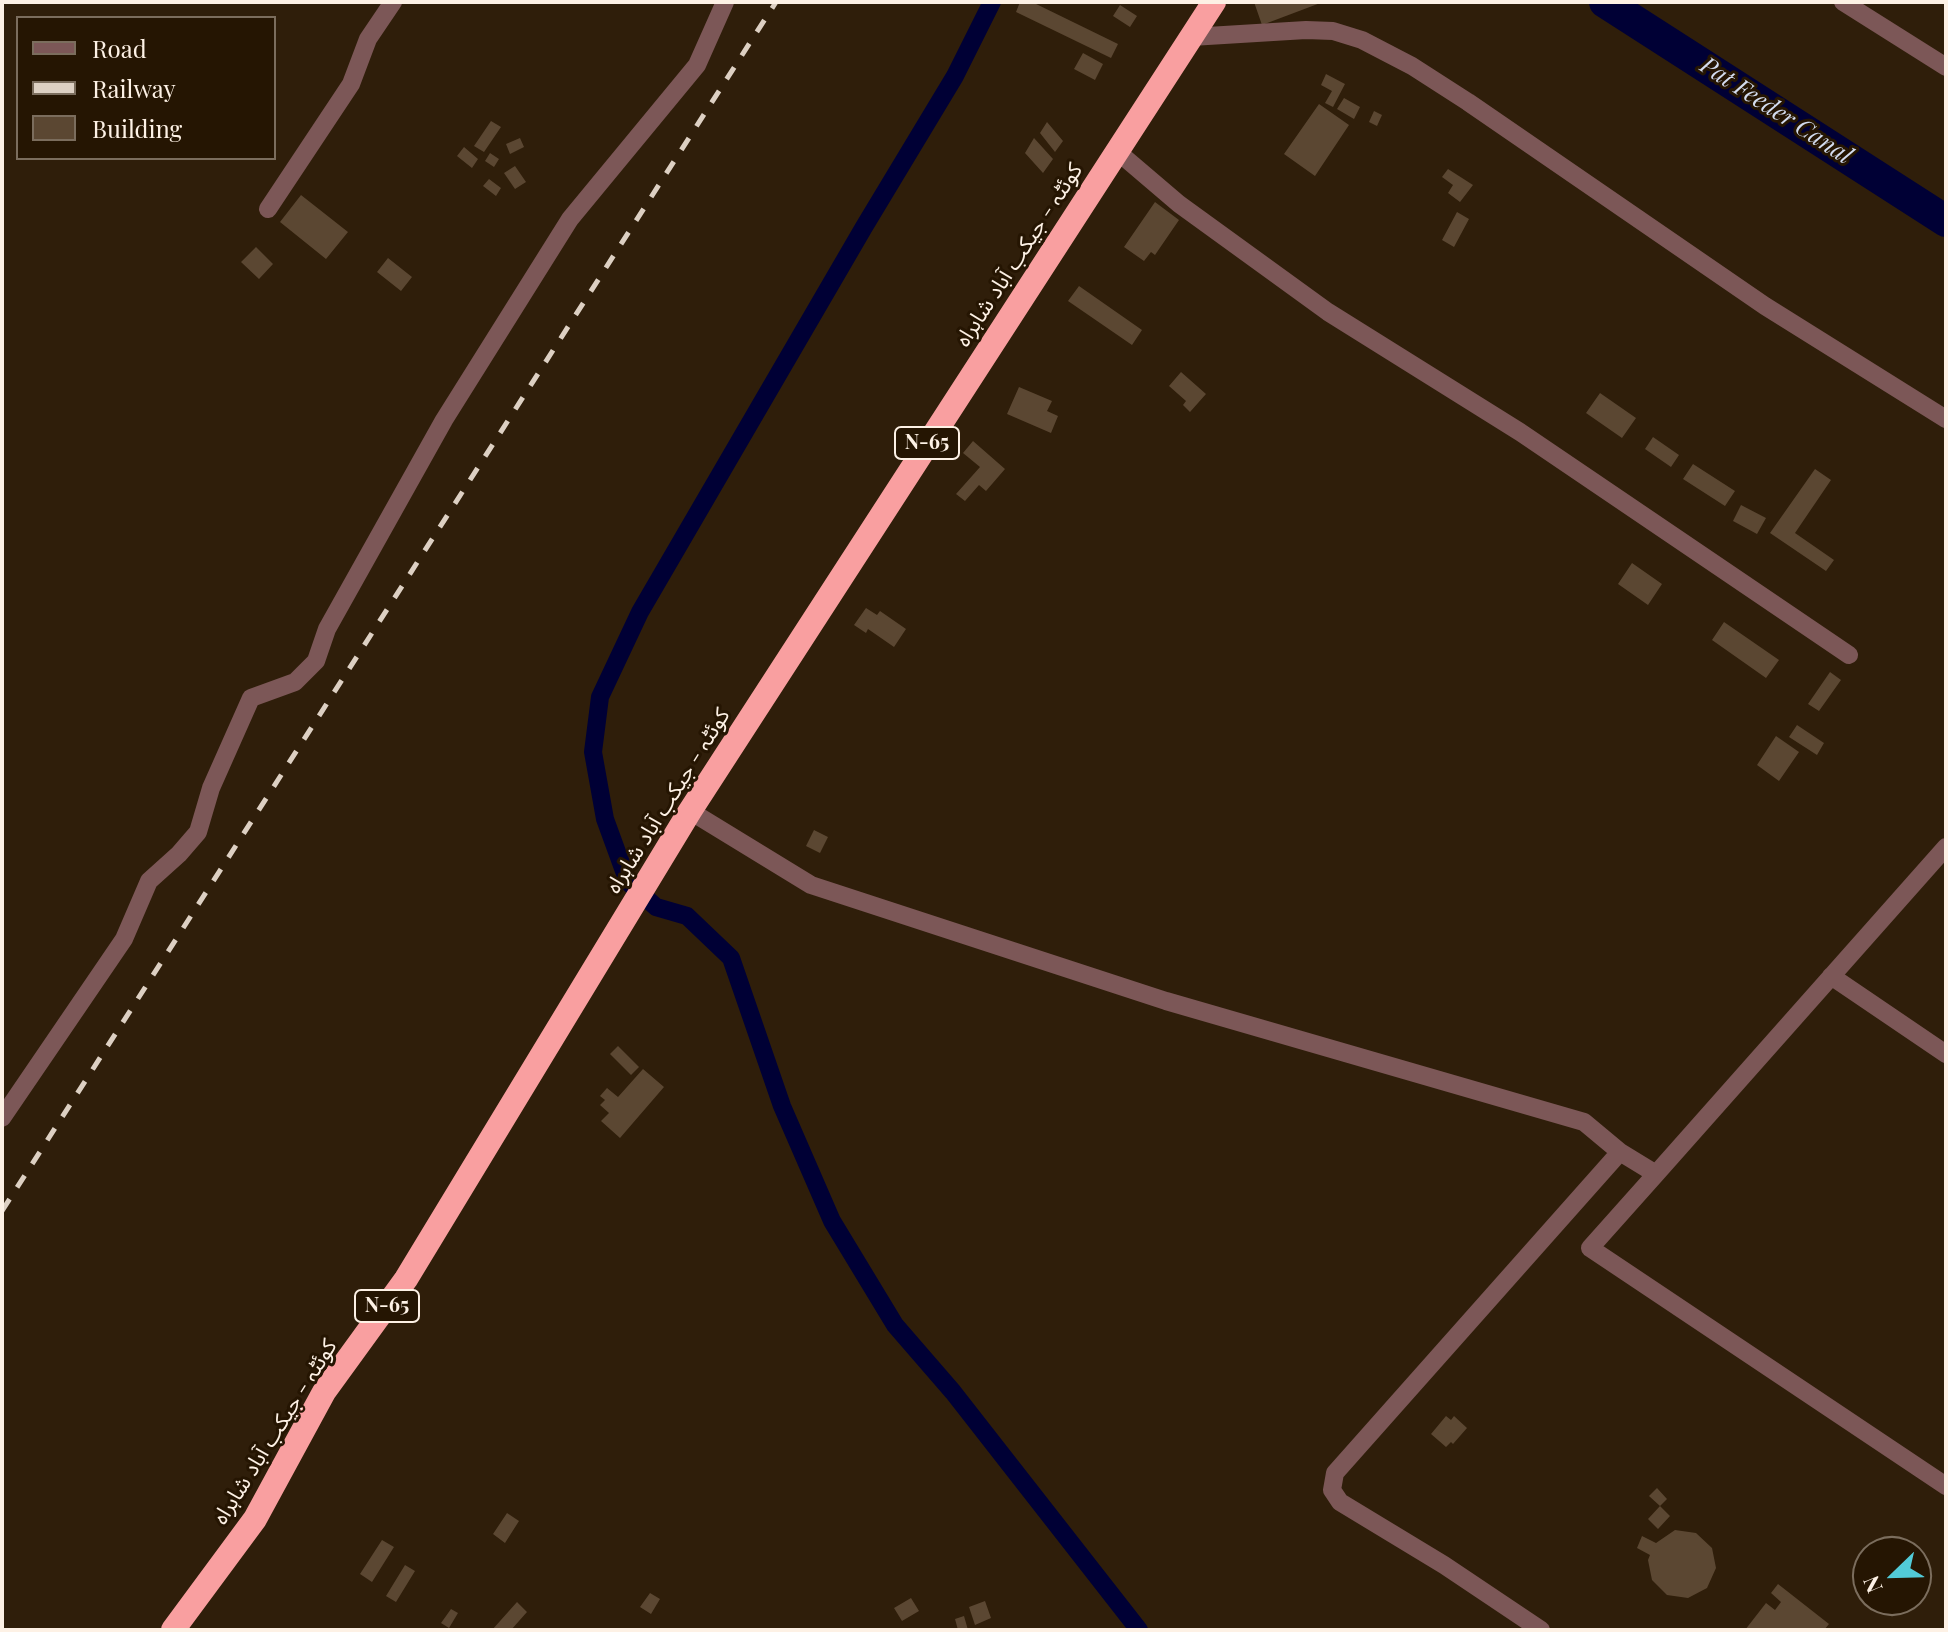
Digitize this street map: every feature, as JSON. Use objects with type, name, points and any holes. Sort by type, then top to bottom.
[{"type":"highway","name":"کوئٹہ - جیکب آباد شاہراہ","points":[[173,1630],[255,1519],[324,1392],[406,1279],[690,811],[1214,2]]},
{"type":"street","points":[[268,209],[351,84],[368,39],[393,2]]},
{"type":"street","points":[[2,1118],[124,939],[149,881],[198,832],[211,788],[251,698],[295,682],[316,661],[327,629],[444,420],[570,219],[697,65],[725,2]]},
{"type":"street","points":[[1843,2],[1946,67]]},
{"type":"street","points":[[1191,37],[1306,30],[1333,31],[1362,40],[1412,66],[1468,102],[1765,306],[1946,419]]},
{"type":"street","points":[[1118,152],[1179,204],[1328,312],[1520,432],[1849,655]]},
{"type":"street","points":[[690,811],[811,885],[1166,1001],[1584,1122],[1620,1152],[1656,1174]]},
{"type":"street","points":[[1946,847],[1590,1248],[1946,1486]]},
{"type":"street","points":[[1831,976],[1946,1054]]},
{"type":"street","points":[[1541,1630],[1444,1565],[1340,1502],[1332,1490],[1335,1473],[1620,1152]]},
{"type":"building","points":[[1020,2],[1032,2],[1118,44],[1111,58],[1016,12]]},
{"type":"building","points":[[1254,2],[1323,2],[1262,25]]},
{"type":"building","points":[[1120,5],[1137,16],[1130,27],[1113,16]]},
{"type":"building","points":[[1083,53],[1103,64],[1095,80],[1074,69]]},
{"type":"building","points":[[1326,74],[1345,84],[1333,107],[1325,103],[1332,91],[1321,85]]},
{"type":"building","points":[[1344,98],[1360,107],[1354,119],[1337,109]]},
{"type":"building","points":[[1319,104],[1349,125],[1315,176],[1284,154]]},
{"type":"building","points":[[1374,111],[1382,115],[1377,126],[1369,122]]},
{"type":"building","points":[[491,121],[501,127],[484,152],[474,146]]},
{"type":"building","points":[[1047,122],[1063,141],[1055,152],[1040,133]]},
{"type":"building","points":[[520,138],[524,147],[510,154],[506,144]]},
{"type":"building","points":[[1034,138],[1053,159],[1043,173],[1025,153]]},
{"type":"building","points":[[464,147],[478,159],[472,168],[457,156]]},
{"type":"building","points":[[490,153],[499,159],[494,167],[485,161]]},
{"type":"building","points":[[515,166],[526,182],[515,189],[504,173]]},
{"type":"building","points":[[1448,169],[1473,185],[1460,202],[1448,193],[1453,185],[1442,177]]},
{"type":"building","points":[[489,179],[501,188],[496,196],[483,186]]},
{"type":"building","points":[[301,195],[348,232],[326,259],[280,222]]},
{"type":"building","points":[[1155,202],[1179,220],[1155,255],[1151,252],[1144,261],[1124,247]]},
{"type":"building","points":[[1457,212],[1469,219],[1454,247],[1442,240]]},
{"type":"building","points":[[256,247],[273,264],[259,279],[241,262]]},
{"type":"building","points":[[388,258],[412,277],[401,291],[377,272]]},
{"type":"building","points":[[1079,286],[1142,330],[1132,345],[1068,301]]},
{"type":"building","points":[[1181,372],[1206,394],[1190,412],[1183,405],[1186,401],[1169,386]]},
{"type":"building","points":[[1019,387],[1052,401],[1047,411],[1058,416],[1051,433],[1007,414]]},
{"type":"building","points":[[1600,393],[1636,418],[1622,438],[1586,413]]},
{"type":"building","points":[[1653,437],[1679,455],[1671,467],[1645,449]]},
{"type":"building","points":[[973,441],[1005,469],[986,491],[979,485],[965,501],[956,494],[980,467],[963,453]]},
{"type":"building","points":[[1693,464],[1735,491],[1725,506],[1683,479]]},
{"type":"building","points":[[1815,469],[1831,480],[1795,533],[1834,560],[1826,571],[1770,533]]},
{"type":"building","points":[[1741,505],[1766,518],[1757,534],[1733,521]]},
{"type":"building","points":[[1632,563],[1662,584],[1648,605],[1618,584]]},
{"type":"building","points":[[866,608],[877,615],[880,611],[906,629],[894,647],[868,629],[866,633],[854,625]]},
{"type":"building","points":[[1724,622],[1779,660],[1766,678],[1712,640]]},
{"type":"building","points":[[1830,672],[1841,680],[1819,711],[1808,704]]},
{"type":"building","points":[[1797,725],[1824,743],[1817,755],[1789,737]]},
{"type":"building","points":[[1776,736],[1799,752],[1779,781],[1757,765]]},
{"type":"building","points":[[814,830],[828,837],[820,853],[806,846]]},
{"type":"building","points":[[618,1046],[639,1067],[631,1075],[610,1054]]},
{"type":"building","points":[[643,1069],[664,1087],[620,1138],[601,1121],[609,1113],[600,1105],[605,1100],[600,1096],[607,1088],[618,1097]]},
{"type":"building","points":[[1446,1416],[1451,1420],[1454,1416],[1467,1428],[1453,1444],[1451,1442],[1446,1447],[1431,1434]]},
{"type":"building","points":[[1657,1488],[1667,1499],[1660,1506],[1649,1496]]},
{"type":"building","points":[[1660,1506],[1670,1516],[1658,1529],[1648,1519]]},
{"type":"building","points":[[507,1513],[519,1521],[505,1543],[493,1534]]},
{"type":"building","points":[[1675,1530],[1696,1533],[1712,1548],[1716,1568],[1707,1588],[1688,1598],[1667,1595],[1652,1580],[1650,1555],[1637,1548],[1642,1536],[1656,1543]]},
{"type":"building","points":[[382,1540],[394,1547],[372,1582],[360,1574]]},
{"type":"building","points":[[405,1565],[415,1571],[396,1602],[386,1596]]},
{"type":"building","points":[[1778,1584],[1829,1624],[1824,1630],[1745,1630],[1766,1603],[1775,1610],[1781,1602],[1771,1593]]},
{"type":"building","points":[[650,1593],[660,1599],[651,1614],[640,1607]]},
{"type":"building","points":[[911,1598],[919,1611],[902,1621],[894,1608]]},
{"type":"building","points":[[985,1601],[991,1618],[975,1625],[969,1607]]},
{"type":"building","points":[[517,1602],[527,1612],[511,1630],[492,1630]]},
{"type":"building","points":[[451,1609],[458,1613],[449,1628],[441,1623]]},
{"type":"building","points":[[964,1616],[968,1630],[958,1630],[955,1619]]},
{"type":"waterway","points":[[992,2],[955,76],[640,612],[600,697],[593,752],[605,819],[628,882],[656,907],[687,916],[731,958],[782,1106],[832,1221],[895,1325],[953,1392],[1139,1630]]},
{"type":"waterway","name":"Pat Feeder Canal","points":[[1605,2],[1946,221]]},
{"type":"railway","points":[[2,1211],[776,2]]}]
